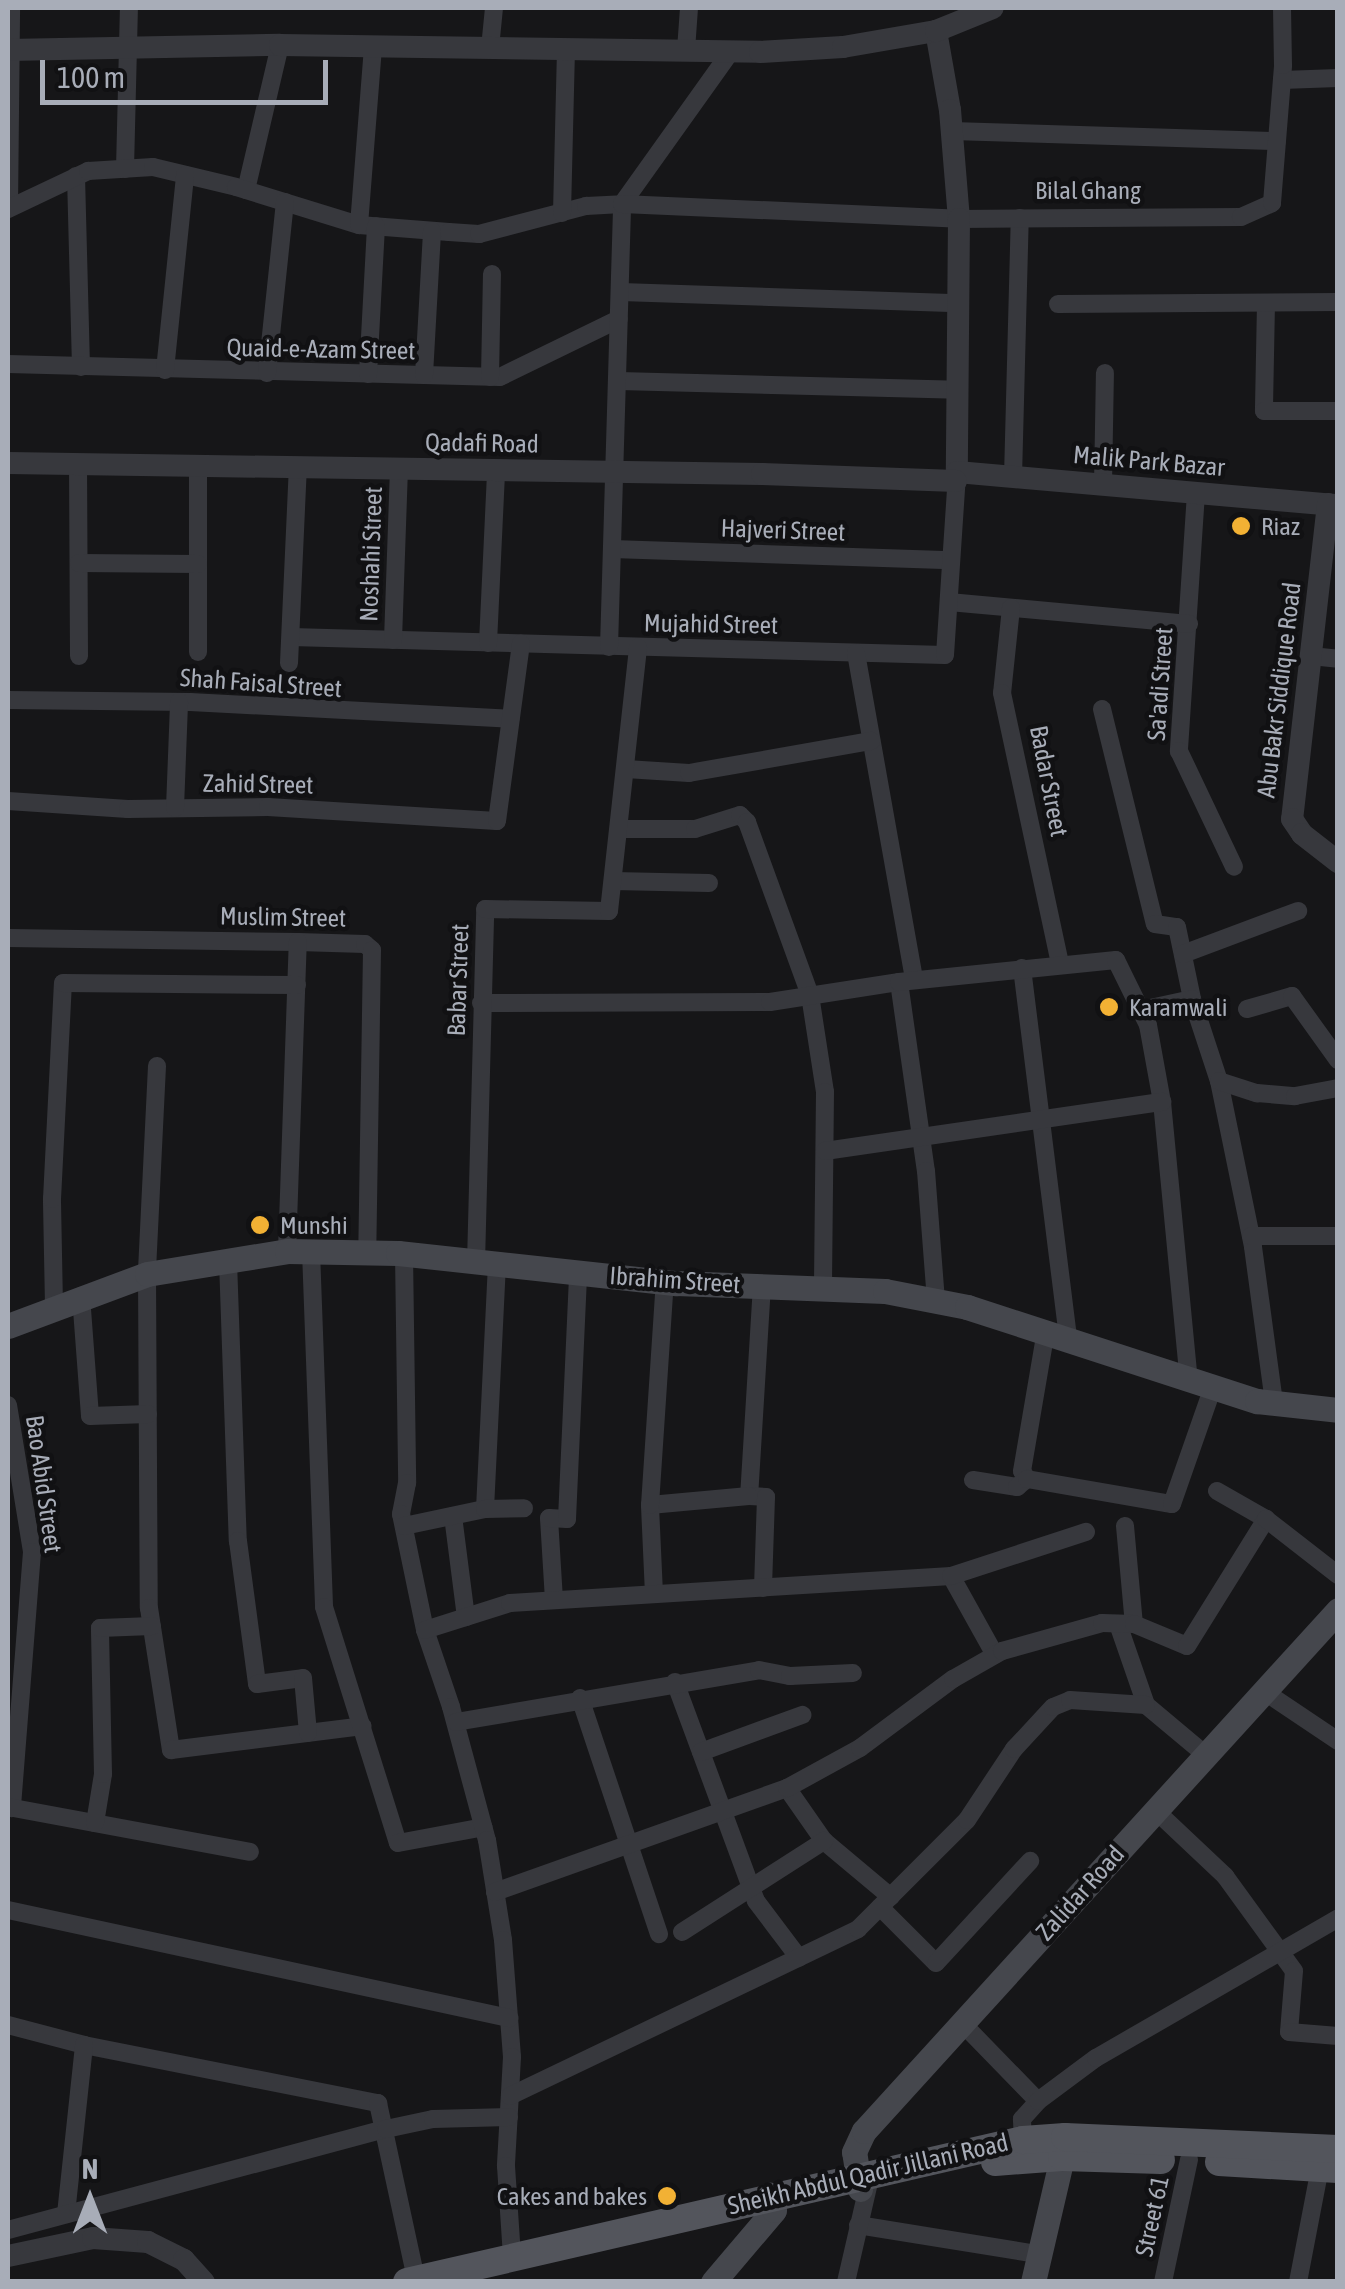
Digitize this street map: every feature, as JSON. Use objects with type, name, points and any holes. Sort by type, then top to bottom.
[{"type":"main road","name":"Ibrahim Street","points":[[8,1326],[147,1274],[299,1251],[404,1254],[665,1282],[823,1286],[936,1301],[1056,1334],[1201,1384],[1274,1403],[1338,1410]]},
{"type":"main road","name":"Zalidar Road","points":[[861,2184],[854,2152],[864,2130],[1338,1610]]},
{"type":"main road","name":"Sheikh Abdul Qadir Jillani Road","points":[[861,2184],[1023,2140],[1065,2137],[1332,2162]]},
{"type":"main road","name":"Sheikh Abdul Qadir Jillani Road","points":[[412,2280],[861,2184],[994,2162],[1062,2157],[1332,2162]]},
{"type":"main road","points":[[1033,2282],[1062,2157]]},
{"type":"main road","name":"Sheikh Abdul Qadir Jillani Road","points":[[484,2282],[772,2203]]},
{"type":"main road","points":[[712,2282],[772,2203]]},
{"type":"street","points":[[8,208],[12,8]]},
{"type":"street","points":[[125,169],[129,8]]},
{"type":"street","points":[[490,48],[494,8]]},
{"type":"street","points":[[686,50],[689,8]]},
{"type":"street","points":[[10,50],[128,51],[280,45],[732,51],[843,47],[936,31],[992,8]]},
{"type":"street","name":"Bilal Ghang","points":[[8,208],[76,176],[152,167],[368,225],[479,234],[562,213],[622,204],[959,219],[1242,216],[1272,202],[1282,80],[1282,8]]},
{"type":"street","points":[[936,31],[952,131],[959,219],[956,477]]},
{"type":"street","points":[[246,190],[280,45]]},
{"type":"street","points":[[368,374],[373,46]]},
{"type":"street","points":[[562,213],[566,49]]},
{"type":"street","points":[[609,647],[622,204],[732,51]]},
{"type":"street","points":[[1282,80],[1338,78]]},
{"type":"street","points":[[952,131],[1277,141]]},
{"type":"street","points":[[165,370],[185,175]]},
{"type":"street","points":[[76,176],[81,366]]},
{"type":"street","points":[[266,372],[285,202]]},
{"type":"street","points":[[1013,477],[1020,218]]},
{"type":"street","points":[[424,376],[432,230]]},
{"type":"street","points":[[490,377],[492,274]]},
{"type":"street","points":[[621,292],[958,303]]},
{"type":"street","points":[[1058,304],[1338,302]]},
{"type":"street","points":[[1266,303],[1264,411],[1338,411]]},
{"type":"street","name":"Quaid-e-Azam Street","points":[[8,364],[500,377],[561,351],[619,319]]},
{"type":"street","points":[[1103,484],[1105,373]]},
{"type":"street","points":[[619,382],[958,390]]},
{"type":"street","name":"Qadafi Road","points":[[8,463],[956,477]]},
{"type":"street","points":[[78,464],[79,656]]},
{"type":"street","points":[[198,464],[198,652]]},
{"type":"street","points":[[289,663],[298,466]]},
{"type":"street","name":"Noshahi Street","points":[[393,640],[399,469]]},
{"type":"street","points":[[488,643],[496,472]]},
{"type":"street","name":"Malik Park Bazar","points":[[956,477],[1013,477],[1333,504]]},
{"type":"street","name":"Mujahid Street","points":[[291,637],[946,655],[956,477]]},
{"type":"street","name":"Sa'adi Street","points":[[1196,493],[1181,759],[1234,867]]},
{"type":"street","name":"Abu Bakr Siddique Road","points":[[1333,504],[1292,819],[1302,834],[1338,862]]},
{"type":"street","name":"Hajveri Street","points":[[612,548],[951,560]]},
{"type":"street","points":[[79,563],[198,564]]},
{"type":"street","points":[[949,602],[1189,624]]},
{"type":"street","name":"Badar Street","points":[[1011,608],[1002,692],[1060,963]]},
{"type":"street","points":[[511,719],[520,644]]},
{"type":"street","points":[[638,648],[613,881],[709,884]]},
{"type":"street","points":[[856,653],[907,981],[936,1301]]},
{"type":"street","points":[[1311,656],[1338,659]]},
{"type":"street","name":"Shah Faisal Street","points":[[8,700],[179,702],[511,719]]},
{"type":"street","points":[[174,808],[179,702]]},
{"type":"street","points":[[1102,709],[1155,924],[1177,927],[1192,1000],[1219,1082],[1251,1236],[1274,1403]]},
{"type":"street","name":"Zahid Street","points":[[8,801],[174,808],[268,807],[488,823],[497,821],[501,813],[511,719]]},
{"type":"street","points":[[626,769],[689,773],[872,740]]},
{"type":"street","points":[[619,829],[695,829],[740,815],[747,822],[810,995],[825,1092],[823,1286]]},
{"type":"street","name":"Babar Street","points":[[486,1510],[487,1264],[481,1003],[486,909],[609,912],[613,881]]},
{"type":"street","points":[[1183,954],[1298,910]]},
{"type":"street","name":"Muslim Street","points":[[8,938],[365,944],[372,950],[367,1252]]},
{"type":"street","points":[[298,942],[299,1251],[324,1607],[398,1843],[484,1827]]},
{"type":"street","points":[[481,1003],[770,1002],[907,981],[1060,963],[1116,960],[1141,1010],[1162,1102],[1201,1384],[1172,1504],[1027,1479],[1022,1471],[1056,1334],[1044,1120],[1022,968]]},
{"type":"street","points":[[54,1306],[52,1199],[63,983],[297,986]]},
{"type":"street","points":[[1248,1009],[1292,996],[1338,1060]]},
{"type":"street","points":[[1141,1010],[1192,1000]]},
{"type":"street","points":[[157,1066],[147,1274],[152,1626],[171,1750],[362,1726]]},
{"type":"street","points":[[1219,1082],[1257,1093],[1295,1096],[1338,1088]]},
{"type":"street","points":[[825,1151],[1162,1102]]},
{"type":"street","points":[[1251,1236],[1338,1236]]},
{"type":"street","points":[[404,1254],[408,1484],[404,1526],[425,1630],[456,1722],[484,1827],[495,1892],[510,2018],[506,2189],[512,2258]]},
{"type":"street","points":[[228,1261],[238,1540],[257,1684],[303,1678],[308,1733]]},
{"type":"street","points":[[554,1600],[549,1518],[567,1519],[578,1273]]},
{"type":"street","points":[[654,1594],[650,1505],[665,1282]]},
{"type":"street","points":[[749,1496],[762,1285]]},
{"type":"street","points":[[81,1296],[90,1416],[148,1414]]},
{"type":"street","name":"Bao Abid Street","points":[[8,1405],[32,1552],[10,1808]]},
{"type":"street","points":[[973,1480],[1017,1487],[1027,1479]]},
{"type":"street","points":[[1218,1491],[1266,1519],[1338,1575]]},
{"type":"street","points":[[650,1505],[766,1497],[763,1588]]},
{"type":"street","points":[[404,1526],[486,1510],[524,1508]]},
{"type":"street","points":[[452,1516],[466,1617]]},
{"type":"street","points":[[495,1892],[787,1788],[860,1748],[953,1679],[995,1655],[1045,1636],[1126,1624],[1187,1646],[1266,1519]]},
{"type":"street","points":[[1125,1526],[1126,1624],[1146,1704],[1206,1756]]},
{"type":"street","points":[[425,1630],[510,1603],[951,1576],[1086,1532]]},
{"type":"street","points":[[951,1576],[995,1655]]},
{"type":"street","points":[[95,1823],[103,1774],[100,1628],[152,1626]]},
{"type":"street","points":[[456,1722],[758,1670],[790,1676],[853,1674]]},
{"type":"street","points":[[675,1682],[752,1890],[798,1958]]},
{"type":"street","points":[[1265,1692],[1338,1741]]},
{"type":"street","points":[[580,1698],[659,1934]]},
{"type":"street","points":[[510,2096],[858,1930],[968,1820],[1014,1749],[1053,1707],[1070,1700],[1146,1704]]},
{"type":"street","points":[[701,1752],[802,1715]]},
{"type":"street","points":[[787,1788],[824,1840],[886,1902],[936,1963],[1030,1862]]},
{"type":"street","points":[[10,1808],[250,1852]]},
{"type":"street","points":[[1154,1809],[1224,1876],[1294,1972],[1289,2032],[1338,2036]]},
{"type":"street","points":[[682,1932],[824,1840]]},
{"type":"street","points":[[8,1910],[510,2018]]},
{"type":"street","points":[[1023,2140],[1022,2118],[1038,2101],[1096,2058],[1338,1918]]},
{"type":"street","points":[[8,2024],[84,2045],[378,2103],[412,2280]]},
{"type":"street","points":[[964,2024],[1038,2101]]},
{"type":"street","points":[[66,2214],[84,2045]]},
{"type":"street","points":[[8,2230],[386,2129],[433,2119],[509,2117]]},
{"type":"street","name":"Street 61","points":[[1163,2282],[1190,2160]]},
{"type":"street","points":[[1298,2282],[1332,2162]]},
{"type":"street","points":[[846,2282],[858,2225],[861,2184]]},
{"type":"street","points":[[858,2225],[1038,2254]]},
{"type":"street","points":[[8,2256],[93,2238],[148,2242],[184,2260],[204,2282]]},
{"type":"place","name":"Riaz","points":[[1241,526]]},
{"type":"place","name":"Karamwali","points":[[1109,1007]]},
{"type":"place","name":"Munshi","points":[[260,1225]]},
{"type":"place","name":"Cakes and bakes","points":[[667,2196]]}]
